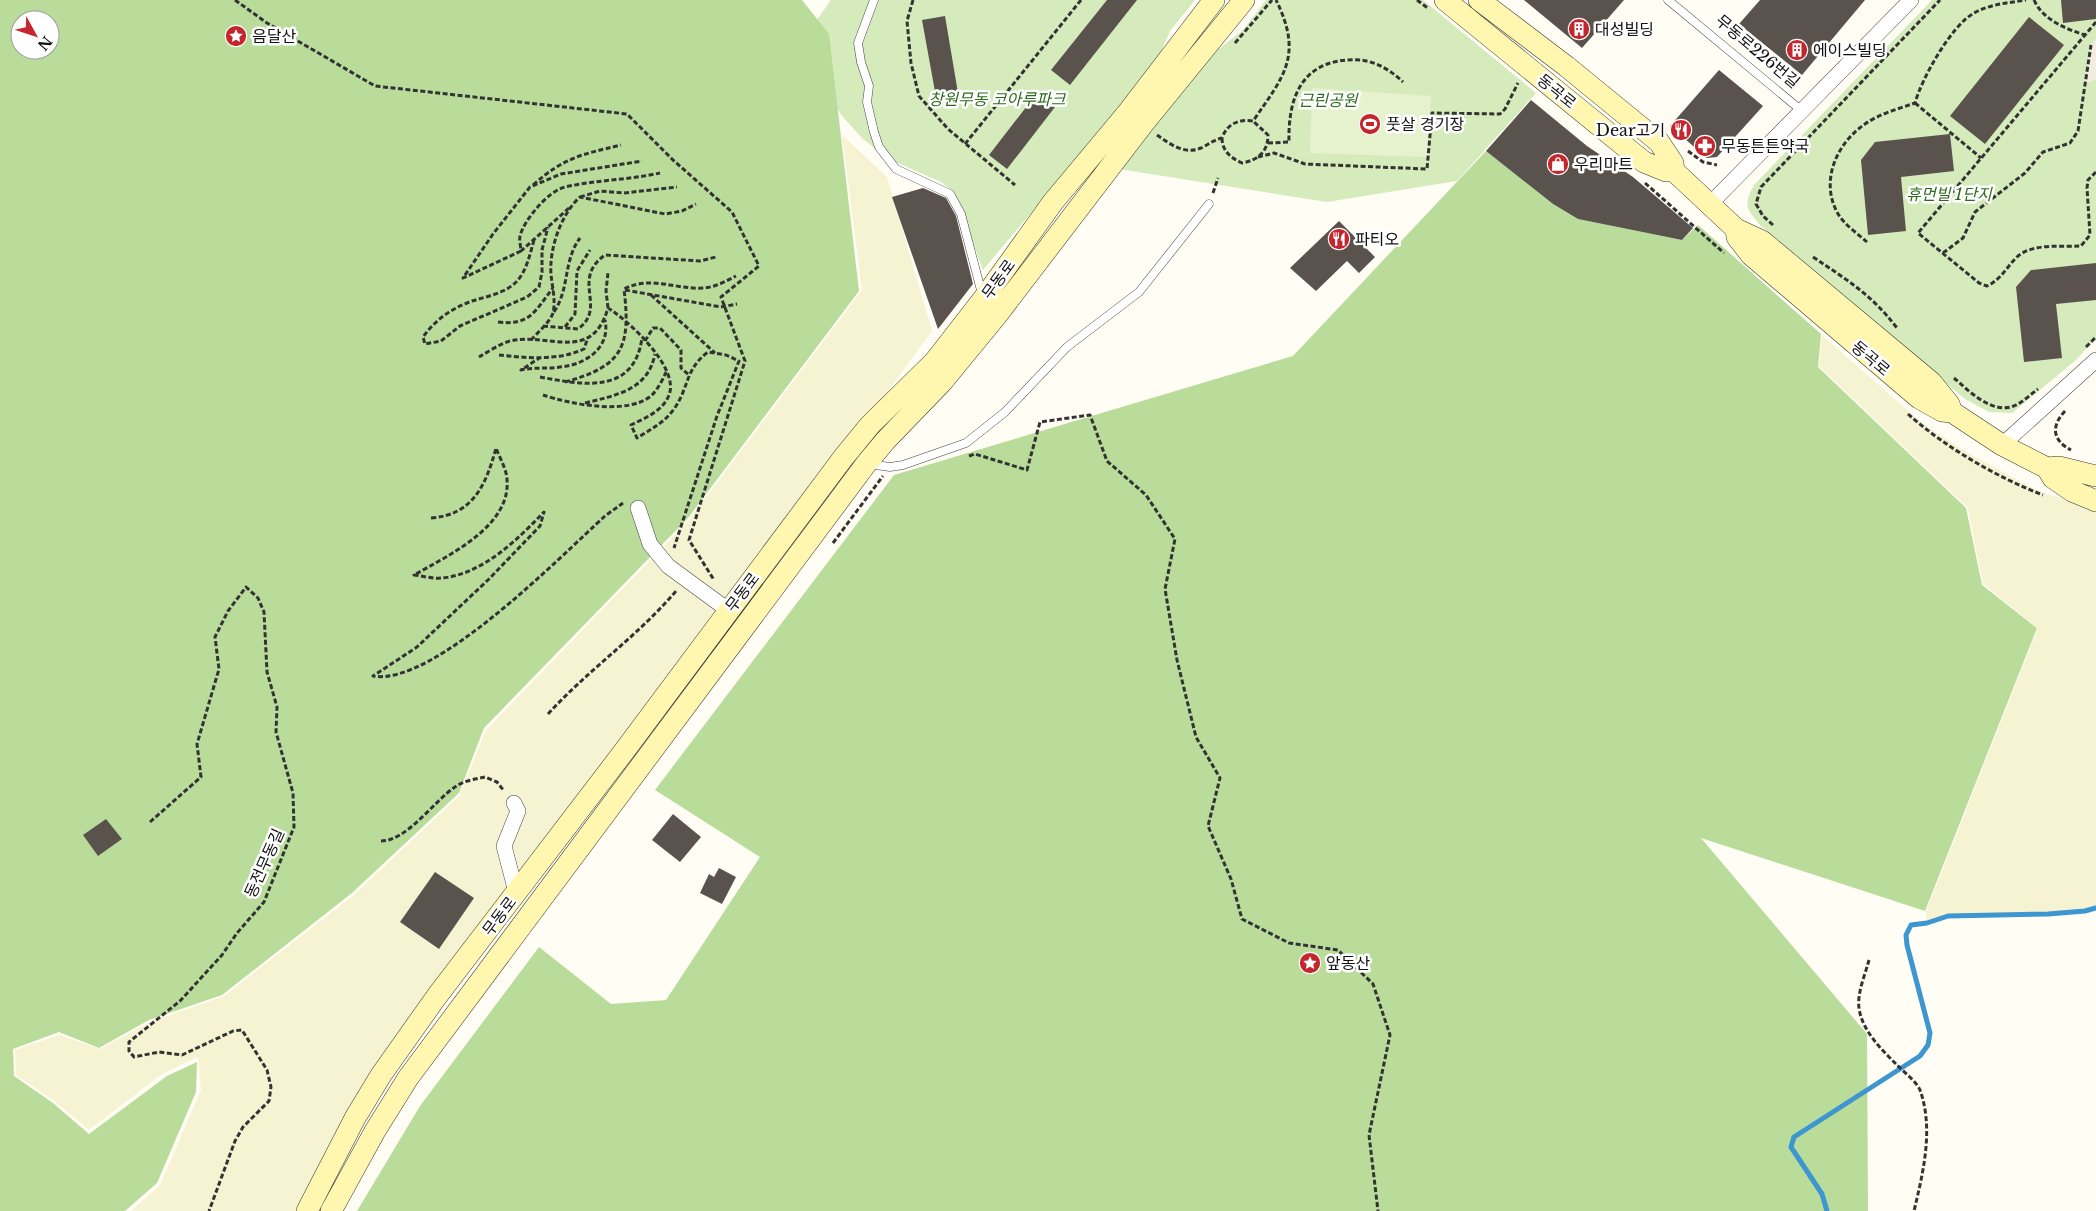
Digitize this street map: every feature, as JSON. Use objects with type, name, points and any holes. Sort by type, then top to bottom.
[{"type":"main road","name":"무동로","points":[[307,1211],[355,1118],[381,1075],[516,892],[870,425],[935,362],[1053,202],[1129,110],[1214,0]]},
{"type":"main road","name":"무동로","points":[[331,1211],[375,1131],[408,1078],[866,464],[886,440],[942,382],[998,315],[1143,124],[1244,0]]},
{"type":"main road","name":"동곡로","points":[[1445,0],[1644,162],[1666,171],[1674,171]]},
{"type":"main road","name":"동곡로","points":[[1479,0],[1566,66],[1658,142],[1673,163],[1674,171],[1736,230],[1742,230],[1762,241],[1931,382],[1950,404],[1952,412],[2002,445],[2047,468],[2059,467],[2096,476]]},
{"type":"main road","name":"동곡로","points":[[2047,468],[2053,478],[2072,491],[2096,501]]},
{"type":"street","name":"무동로226번길","points":[[1709,205],[1911,0]]},
{"type":"street","points":[[2002,445],[2096,360]]},
{"type":"street","points":[[638,508],[650,544],[668,566],[728,610]]},
{"type":"street","points":[[514,803],[518,811],[504,846],[516,892]]},
{"type":"lane","points":[[874,0],[858,43],[861,62],[869,86],[867,102],[879,147],[896,168],[950,194],[961,214],[979,287],[984,298]]},
{"type":"lane","name":"무동로226번길","points":[[1668,0],[1802,110]]},
{"type":"lane","points":[[866,464],[890,467],[903,465],[966,443],[1005,412],[1067,347],[1139,292],[1209,204]]},
{"type":"path","points":[[235,0],[267,23],[375,86],[627,114],[672,160],[732,212],[759,266],[721,297],[745,361],[689,540],[715,582],[720,584]]},
{"type":"path","points":[[913,0],[907,21],[911,63],[919,96],[948,130],[1015,185]]},
{"type":"path","points":[[965,144],[1081,0]]},
{"type":"path","points":[[1253,120],[1275,90],[1289,62],[1290,49],[1285,19],[1276,0]]},
{"type":"path","points":[[1776,227],[1763,216],[1756,204],[1761,187],[1940,0]]},
{"type":"path","points":[[1915,103],[1918,91],[1954,32],[1972,14],[1992,5],[2026,0]]},
{"type":"path","points":[[2034,0],[2048,17],[2064,28],[2085,34]]},
{"type":"path","points":[[2096,22],[1918,233],[1979,283],[1987,286],[1997,281],[2019,256],[2033,248],[2080,246],[2090,235],[2087,188],[2088,180],[2096,172]]},
{"type":"path","points":[[1942,253],[1963,238],[1975,212],[2025,173],[2043,152],[2070,144],[2078,131],[2091,45]]},
{"type":"path","points":[[1268,143],[1289,142],[1289,122],[1293,102],[1309,74],[1328,62],[1367,60],[1393,72],[1403,82]]},
{"type":"path","points":[[1258,157],[1265,151],[1268,143],[1268,135],[1264,129],[1253,120],[1240,120],[1225,129],[1222,138],[1225,151],[1235,160],[1242,163],[1274,153],[1305,164],[1427,169],[1432,113],[1500,114],[1505,109],[1521,77]]},
{"type":"path","points":[[1915,103],[1981,158]]},
{"type":"path","points":[[1867,242],[1837,212],[1831,197],[1829,178],[1833,164],[1853,134],[1865,124],[1915,103]]},
{"type":"path","points":[[1155,133],[1176,148],[1186,150],[1200,148],[1211,141],[1222,138]]},
{"type":"path","points":[[621,145],[570,158],[550,170],[530,187],[493,234],[463,278],[521,251],[580,197],[600,191],[624,193],[677,187]]},
{"type":"path","points":[[530,187],[561,174],[642,161]]},
{"type":"path","points":[[521,251],[520,238],[528,217],[544,201],[563,187],[636,178],[660,173]]},
{"type":"path","points":[[1209,204],[1218,178]]},
{"type":"path","points":[[580,197],[665,214],[682,211],[696,204]]},
{"type":"path","points":[[552,314],[555,298],[551,273],[553,250],[571,206]]},
{"type":"path","points":[[534,240],[527,264],[517,280],[501,292],[449,312],[431,325],[423,337],[425,344],[441,341],[460,326],[528,297],[539,287],[542,272],[542,250],[548,227]]},
{"type":"path","points":[[531,340],[562,300],[567,281],[568,260],[580,238]]},
{"type":"path","points":[[565,328],[575,314],[577,271],[590,250]]},
{"type":"path","points":[[1809,254],[1865,293],[1877,304],[1900,332]]},
{"type":"path","points":[[542,326],[578,329],[584,324],[593,304],[588,279],[596,262],[605,255],[700,261],[716,257]]},
{"type":"path","points":[[479,357],[508,341],[566,342],[583,340],[595,333],[604,319],[608,308],[606,292],[608,273]]},
{"type":"path","points":[[624,289],[634,284],[654,282],[703,288],[720,285],[736,276]]},
{"type":"path","points":[[498,322],[522,322],[532,315],[553,287]]},
{"type":"path","points":[[624,289],[724,306],[736,304]]},
{"type":"path","points":[[565,382],[592,374],[610,364],[621,347],[626,335],[624,289]]},
{"type":"path","points":[[651,295],[715,353]]},
{"type":"path","points":[[608,308],[626,320],[642,337],[670,376],[670,393],[664,404],[653,414],[631,425],[637,438],[662,423],[668,416],[683,391],[696,361],[708,352],[726,354],[739,362],[714,425],[668,566]]},
{"type":"path","points":[[540,357],[521,370],[562,367],[579,362],[598,350],[604,341],[608,331],[604,319]]},
{"type":"path","points":[[645,341],[653,328],[660,328],[681,350],[680,368],[689,375]]},
{"type":"path","points":[[499,355],[540,357],[572,355],[584,349],[588,337]]},
{"type":"path","points":[[540,376],[565,382],[599,384],[618,377],[632,368],[639,355],[642,337]]},
{"type":"path","points":[[2082,350],[2096,337]]},
{"type":"path","points":[[580,404],[613,396],[643,382],[652,369],[655,354]]},
{"type":"path","points":[[543,395],[580,404],[622,406],[638,403],[652,395],[667,371]]},
{"type":"path","points":[[1950,376],[1987,404],[1999,407],[2014,406],[2042,387]]},
{"type":"path","points":[[2068,407],[2056,421],[2055,432],[2060,442],[2078,452]]},
{"type":"path","points":[[967,457],[975,454],[1027,470],[1040,422],[1090,415],[1107,461],[1146,495],[1174,539],[1165,590],[1177,660],[1196,738],[1220,778],[1208,826],[1231,879],[1242,919],[1289,943],[1338,950],[1373,984],[1390,1034],[1369,1135],[1378,1211]]},
{"type":"path","points":[[431,518],[441,518],[459,511],[475,497],[488,477],[496,448],[506,474],[505,495],[497,515],[484,530],[465,545],[414,575],[440,579],[463,574],[508,547],[544,512],[540,526],[449,618],[417,647],[373,676],[386,678],[444,652],[484,625],[606,516],[624,503],[638,508]]},
{"type":"path","points":[[548,714],[569,691],[659,612],[686,579]]},
{"type":"path","name":"동전무동길","points":[[150,822],[201,777],[197,744],[219,669],[215,637],[228,611],[246,587],[258,598],[264,612],[267,672],[277,707],[276,732],[294,793],[294,827],[264,902],[236,933],[222,955],[180,1001],[129,1042],[129,1051],[134,1056],[159,1052],[182,1055],[233,1030],[242,1030],[267,1070],[271,1087],[269,1101],[234,1140],[209,1211]]},
{"type":"path","points":[[381,841],[388,841],[416,825],[436,801],[458,785],[485,777],[497,782],[514,803]]},
{"type":"path","points":[[1869,960],[1860,995],[1859,1008],[1864,1024],[1872,1037],[1919,1089],[1925,1116],[1926,1144],[1914,1211]]},
{"type":"shaded area","points":[[2096,39],[2096,79],[2085,84],[2091,45]]},
{"type":"shaded area","points":[[842,135],[887,177],[932,331],[378,1085],[310,1211],[131,1211],[160,1185],[201,1090],[198,1057],[162,1074],[89,1130],[53,1100],[16,1075],[15,1050],[59,1035],[100,1049],[148,1023],[224,996],[354,895],[460,795],[486,730],[689,520],[862,290]]},
{"type":"shaded area","points":[[1822,335],[1922,423],[1966,452],[2038,491],[2096,510],[2096,907],[2086,910],[1946,915],[1927,922],[1926,912],[2038,628],[1983,584],[1968,508],[1819,366]]},
{"type":"green space","points":[[0,0],[802,0],[829,34],[859,291],[688,518],[484,728],[459,793],[352,893],[222,995],[149,1020],[99,1048],[59,1032],[13,1049],[14,1076],[53,1103],[89,1134],[167,1076],[197,1062],[196,1092],[157,1183],[125,1211],[0,1211]]},
{"type":"green space","name":"창원무동 코아루파크","points":[[831,0],[1195,0],[1170,31],[1156,64],[983,270],[954,192],[941,182],[889,159],[863,139],[842,116],[816,73],[809,31]]},
{"type":"green space","name":"근린공원","points":[[1266,0],[1423,0],[1536,93],[1457,181],[1327,202],[1119,169],[1210,56],[1243,30]]},
{"type":"green space","name":"휴먼빌 1단지","points":[[1932,0],[2096,0],[2096,338],[2076,360],[2012,413],[1989,412],[1965,399],[1759,224],[1751,213],[1747,201],[1754,185]]},
{"type":"green space","name":"풋살 경기장","points":[[1312,88],[1431,96],[1427,157],[1310,153]]},
{"type":"green space","points":[[1486,151],[1553,204],[1578,219],[1682,240],[1698,225],[1821,334],[1818,367],[1966,508],[1982,585],[2037,628],[1925,911],[1701,838],[1867,1034],[1868,1211],[357,1211],[420,1106],[539,947],[611,1004],[666,1000],[760,857],[655,790],[894,475],[1293,356]]},
{"type":"building","points":[[1107,0],[1137,0],[1070,85],[1051,70]]},
{"type":"building","name":"대성빌딩","points":[[1524,0],[1624,0],[1582,48]]},
{"type":"building","name":"에이스빌딩","points":[[1760,0],[1865,0],[1802,75],[1739,24]]},
{"type":"building","points":[[2061,0],[2096,0],[2096,19],[2063,23]]},
{"type":"building","points":[[945,16],[958,93],[936,97],[922,20]]},
{"type":"building","points":[[2029,17],[2064,45],[1985,144],[1950,116]]},
{"type":"building","points":[[1719,70],[1763,106],[1717,157],[1707,158],[1670,126]]},
{"type":"building","points":[[1037,93],[1055,107],[1007,169],[989,155]]},
{"type":"building","name":"우리마트","points":[[1531,100],[1587,146],[1633,177],[1693,228],[1682,240],[1578,219],[1553,204],[1486,151]]},
{"type":"building","points":[[1950,134],[1954,171],[1901,177],[1906,231],[1868,235],[1861,160],[1875,142]]},
{"type":"building","points":[[923,188],[946,198],[956,216],[973,284],[938,329],[892,197]]},
{"type":"building","name":"파티오","points":[[1339,221],[1375,257],[1359,273],[1347,261],[1316,291],[1290,268]]},
{"type":"building","points":[[2096,263],[2096,300],[2056,304],[2062,358],[2024,362],[2016,287],[2031,270]]},
{"type":"building","points":[[673,814],[701,837],[680,862],[652,840]]},
{"type":"building","points":[[106,819],[122,839],[98,856],[83,835]]},
{"type":"building","points":[[719,868],[736,877],[722,904],[700,893],[709,874],[714,877]]},
{"type":"building","points":[[435,872],[474,898],[439,949],[400,922]]},
{"type":"waterway","points":[[1827,1211],[1822,1194],[1791,1147],[1794,1137],[1920,1056],[1928,1045],[1930,1033],[1907,945],[1906,935],[1911,925],[1927,923],[1948,916],[2048,914],[2085,911],[2096,908]]},
{"type":"place","name":"대성빌딩","points":[[1579,29]]},
{"type":"place","name":"음달산","points":[[236,36]]},
{"type":"place","name":"에이스빌딩","points":[[1797,50]]},
{"type":"place","name":"풋살 경기장","points":[[1370,124]]},
{"type":"place","name":"Dear고기","points":[[1681,130]]},
{"type":"place","name":"무동튼튼약국","points":[[1705,146]]},
{"type":"place","name":"우리마트","points":[[1558,164]]},
{"type":"place","name":"파티오","points":[[1339,239]]},
{"type":"place","name":"앞동산","points":[[1310,963]]}]
